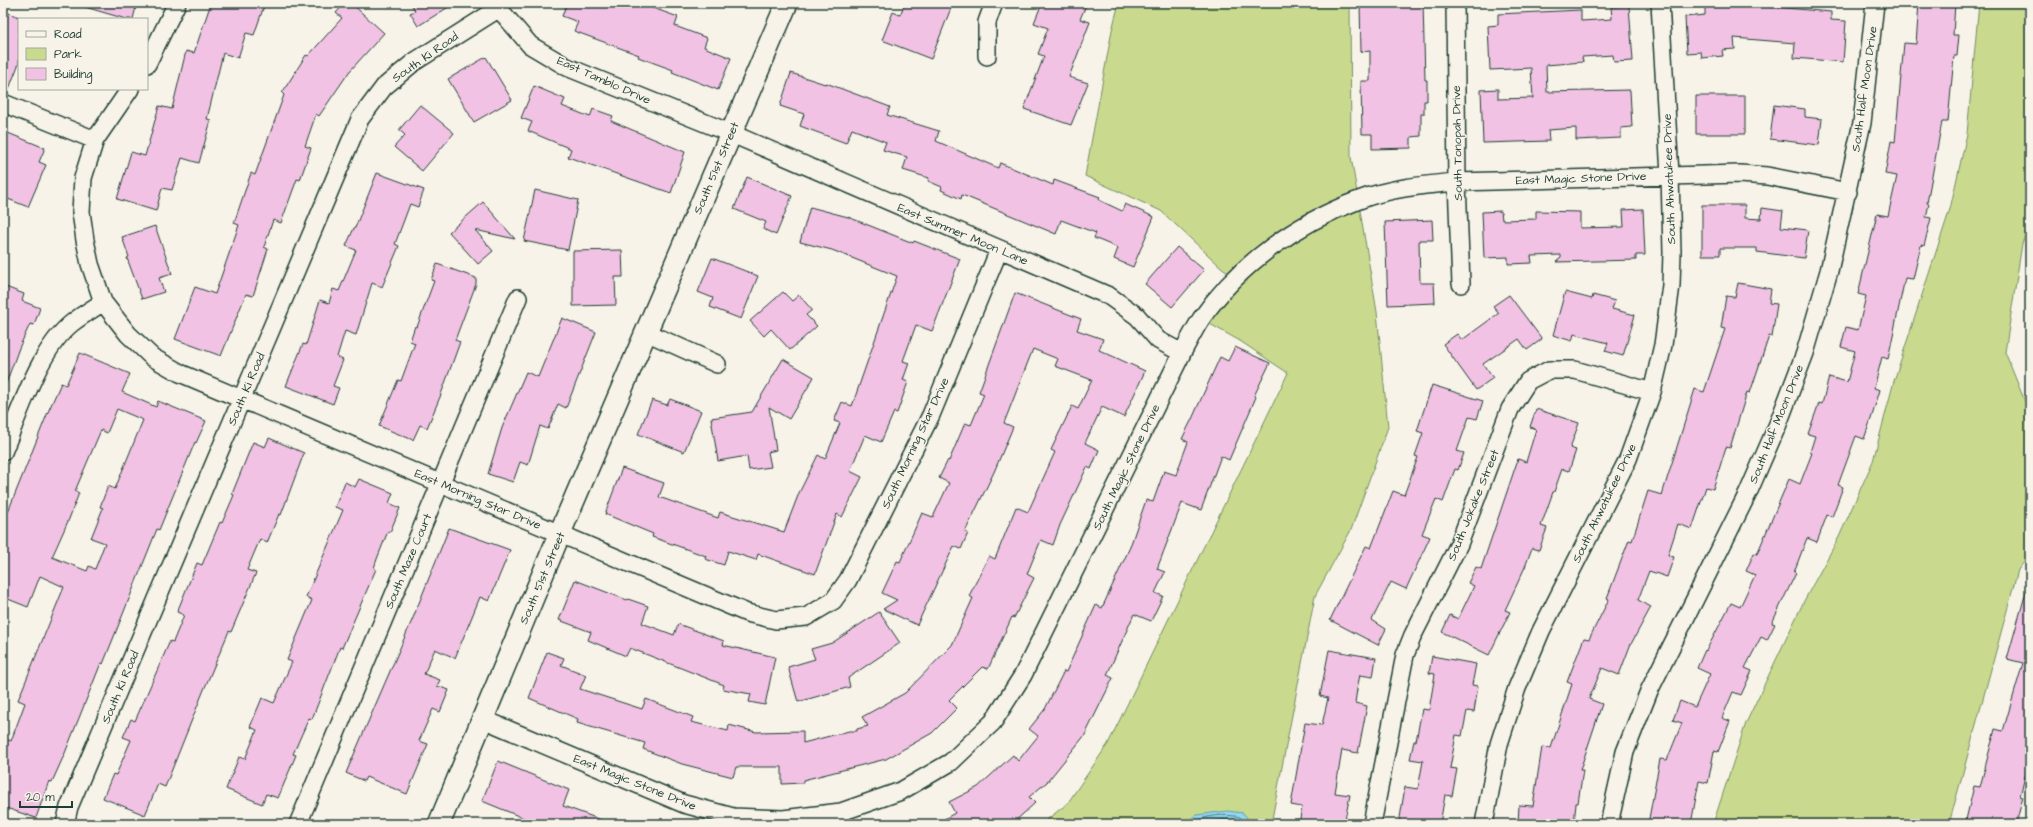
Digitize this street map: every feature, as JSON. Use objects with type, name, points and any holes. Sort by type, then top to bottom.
[{"type":"street","points":[[148,62],[177,3]]},
{"type":"street","name":"South 51st Street","points":[[439,824],[560,533],[787,3]]},
{"type":"street","points":[[987,56],[987,22],[994,3]]},
{"type":"street","name":"South Tonopah Drive","points":[[1455,3],[1457,182],[1461,284]]},
{"type":"street","name":"South Ahwatukee Drive","points":[[1484,824],[1499,744],[1517,688],[1541,631],[1628,459],[1652,392],[1663,345],[1671,286],[1672,252],[1670,175],[1660,3]]},
{"type":"street","name":"South Half Moon Drive","points":[[1609,824],[1625,752],[1650,691],[1748,493],[1786,403],[1805,353],[1829,271],[1848,192],[1862,123],[1875,3]]},
{"type":"street","name":"East Tamblo Drive","points":[[496,6],[530,45],[567,66],[730,134]]},
{"type":"street","name":"South Ki Road","points":[[65,824],[69,807],[360,119],[384,87],[414,62],[496,6]]},
{"type":"street","name":"East Morning Star Drive","points":[[129,90],[95,140],[83,178],[81,212],[90,264],[103,302],[128,334],[152,357],[180,373],[747,613],[776,620],[806,617]]},
{"type":"street","points":[[3,103],[95,140]]},
{"type":"street","name":"East Summer Moon Lane","points":[[730,134],[1109,296],[1137,316],[1158,340],[1182,354]]},
{"type":"street","name":"East Magic Stone Drive","points":[[1457,182],[1712,173],[1753,175],[1848,192]]},
{"type":"street","name":"South Magic Stone Drive","points":[[841,812],[901,791],[951,762],[993,722],[1023,676],[1182,354],[1201,319],[1236,278],[1265,250],[1324,214],[1359,200],[1409,187],[1457,182]]},
{"type":"street","name":"South Morning Star Drive","points":[[806,617],[833,601],[848,580],[931,415],[999,250]]},
{"type":"street","name":"South Maze Court","points":[[298,824],[518,298]]},
{"type":"street","points":[[3,452],[39,368],[53,344],[72,323],[103,302]]},
{"type":"street","points":[[646,332],[717,364]]},
{"type":"street","name":"South Jokake Street","points":[[1372,824],[1405,655],[1413,635],[1459,544],[1510,409],[1528,381],[1548,370],[1575,370],[1652,392]]},
{"type":"street","name":"East Magic Stone Drive","points":[[483,719],[684,804],[726,816],[784,819],[841,812]]},
{"type":"green space","points":[[1119,3],[1350,3],[1351,157],[1377,312],[1388,427],[1351,530],[1315,596],[1271,824],[1041,824],[1067,804],[1108,744],[1288,373],[1240,341],[1201,319],[1236,278],[1221,267],[1161,211],[1085,176],[1112,30]]},
{"type":"green space","points":[[1979,3],[2030,3],[2030,220],[2022,244],[2005,352],[2030,414],[2030,554],[2018,570],[1949,824],[1713,824],[1746,723],[1804,601],[1839,537],[1873,461],[1894,381],[1950,209],[1967,134]]},
{"type":"water","points":[[1227,811],[1243,813],[1252,824],[1185,824],[1197,815]]},
{"type":"building","points":[[85,3],[137,3],[133,18],[123,18],[85,7]]},
{"type":"building","points":[[211,3],[265,3],[254,35],[246,33],[238,58],[223,53],[207,119],[211,120],[199,163],[182,158],[172,190],[162,188],[156,211],[117,199],[131,152],[145,156],[159,106],[172,109],[186,51],[194,53]]},
{"type":"building","points":[[345,3],[351,3],[384,33],[349,72],[319,116],[316,114],[305,146],[311,148],[300,180],[297,179],[281,223],[273,220],[264,247],[268,249],[253,296],[246,294],[221,356],[175,339],[195,287],[215,294],[239,225],[234,223],[251,173],[255,175],[284,95],[282,93],[306,55],[308,56],[342,18],[336,13]]},
{"type":"building","points":[[411,3],[455,3],[418,26],[410,13],[415,11]]},
{"type":"building","points":[[567,3],[639,3],[678,17],[675,26],[707,38],[704,47],[731,58],[718,90],[672,72],[673,70],[638,57],[639,55],[574,31],[578,22],[562,16]]},
{"type":"building","points":[[905,3],[953,3],[931,59],[882,40],[893,12],[900,15]]},
{"type":"building","points":[[1042,3],[1087,3],[1080,19],[1090,22],[1069,77],[1088,83],[1071,125],[1024,109],[1044,56],[1038,54],[1048,28],[1034,23]]},
{"type":"building","points":[[1360,3],[1423,3],[1427,101],[1424,101],[1424,114],[1421,114],[1421,136],[1411,137],[1411,148],[1372,149],[1372,134],[1362,134],[1361,81],[1370,81],[1370,51],[1361,52]]},
{"type":"building","points":[[1729,3],[1831,12],[1831,20],[1846,21],[1843,62],[1794,58],[1795,43],[1734,38],[1735,49],[1722,50],[1723,56],[1702,58],[1701,52],[1687,53],[1685,17],[1705,15],[1705,5]]},
{"type":"building","points":[[1919,3],[1955,3],[1953,35],[1959,35],[1957,56],[1954,56],[1948,122],[1942,122],[1927,203],[1929,204],[1926,217],[1931,218],[1924,246],[1921,245],[1913,279],[1905,278],[1888,359],[1882,357],[1874,388],[1880,390],[1872,416],[1864,439],[1856,436],[1838,485],[1843,487],[1832,517],[1827,515],[1817,542],[1807,538],[1794,572],[1796,573],[1772,623],[1775,624],[1767,640],[1761,637],[1745,668],[1752,671],[1741,695],[1733,692],[1722,718],[1730,721],[1718,752],[1714,751],[1708,783],[1699,781],[1691,824],[1648,824],[1660,759],[1667,760],[1682,723],[1673,720],[1680,701],[1695,707],[1710,674],[1697,668],[1705,650],[1706,651],[1731,603],[1740,607],[1755,575],[1746,571],[1754,553],[1757,554],[1789,479],[1800,484],[1812,453],[1810,452],[1815,436],[1808,434],[1819,403],[1822,404],[1829,377],[1847,382],[1855,351],[1841,347],[1846,327],[1858,330],[1866,296],[1858,294],[1877,214],[1888,216],[1897,176],[1885,174],[1891,141],[1895,142],[1904,43],[1916,44]]},
{"type":"building","points":[[1629,6],[1633,61],[1614,62],[1613,55],[1582,57],[1583,62],[1546,65],[1547,92],[1630,90],[1632,127],[1621,128],[1621,138],[1576,140],[1576,128],[1548,130],[1549,141],[1483,143],[1481,90],[1498,89],[1498,99],[1533,98],[1531,68],[1490,70],[1488,26],[1498,25],[1498,14],[1581,10],[1581,21],[1612,19],[1611,7]]},
{"type":"building","points":[[8,13],[19,17],[18,66],[7,94],[3,93],[3,26]]},
{"type":"building","points":[[486,57],[512,100],[474,122],[448,79]]},
{"type":"building","points":[[791,73],[825,84],[826,83],[890,107],[887,115],[939,131],[936,141],[998,168],[1000,163],[1053,185],[1054,180],[1100,197],[1099,200],[1122,211],[1125,204],[1154,217],[1133,267],[1114,259],[1118,248],[1094,238],[1096,233],[1061,220],[1056,234],[962,195],[961,199],[941,190],[942,187],[928,181],[929,178],[903,170],[907,157],[883,150],[886,142],[852,129],[846,143],[800,126],[804,114],[780,106]]},
{"type":"building","points":[[534,86],[565,99],[562,106],[590,117],[593,109],[613,116],[611,121],[685,152],[671,193],[568,157],[571,149],[528,131],[532,122],[521,118]]},
{"type":"building","points":[[1696,96],[1745,96],[1745,134],[1696,134]]},
{"type":"building","points":[[420,105],[454,133],[422,171],[394,147],[405,135],[399,130]]},
{"type":"building","points":[[1774,105],[1805,109],[1805,117],[1822,119],[1819,145],[1770,139]]},
{"type":"building","points":[[3,131],[45,148],[39,162],[46,165],[28,207],[3,197]]},
{"type":"building","points":[[377,173],[424,190],[418,207],[410,204],[395,244],[399,246],[382,287],[372,283],[356,335],[345,331],[337,357],[343,360],[333,386],[339,388],[333,404],[286,386],[303,344],[306,345],[320,300],[329,303],[333,289],[339,291],[356,250],[346,246],[355,228]]},
{"type":"building","points":[[747,177],[792,196],[776,235],[763,229],[766,222],[734,209]]},
{"type":"building","points":[[535,190],[578,200],[568,250],[524,241]]},
{"type":"building","points":[[483,202],[515,239],[475,230],[493,251],[478,264],[449,232]]},
{"type":"building","points":[[1702,205],[1745,205],[1745,218],[1761,219],[1762,208],[1783,211],[1781,227],[1808,230],[1804,258],[1757,252],[1757,248],[1720,248],[1720,255],[1702,255]]},
{"type":"building","points":[[810,207],[848,217],[913,243],[914,241],[960,259],[932,331],[916,325],[903,361],[909,363],[903,380],[908,382],[897,413],[894,412],[881,442],[865,435],[850,471],[862,477],[842,517],[837,514],[815,574],[758,554],[756,560],[728,551],[724,565],[705,559],[706,556],[652,537],[653,534],[605,514],[622,468],[664,483],[659,497],[718,518],[720,512],[784,532],[799,493],[818,455],[825,459],[840,423],[834,421],[842,402],[852,406],[897,276],[832,250],[800,242]]},
{"type":"building","points":[[1643,209],[1645,255],[1636,255],[1636,260],[1556,262],[1561,258],[1561,255],[1531,256],[1532,263],[1508,264],[1508,257],[1484,258],[1482,212],[1501,211],[1502,220],[1536,219],[1536,211],[1580,212],[1580,228],[1624,227],[1623,210]]},
{"type":"building","points":[[1432,220],[1433,240],[1419,240],[1420,283],[1434,283],[1435,303],[1388,305],[1385,222]]},
{"type":"building","points":[[155,226],[172,274],[159,278],[164,292],[142,299],[127,258],[129,257],[122,237]]},
{"type":"building","points":[[1177,247],[1204,270],[1172,307],[1145,284]]},
{"type":"building","points":[[622,250],[623,277],[615,277],[616,305],[573,306],[573,251]]},
{"type":"building","points":[[712,258],[758,276],[741,319],[710,307],[713,298],[698,292]]},
{"type":"building","points":[[437,264],[476,278],[476,284],[455,340],[460,342],[440,397],[427,428],[420,425],[413,440],[379,426],[398,380],[401,381],[415,343],[410,341],[415,326],[417,327],[434,281],[431,280]]},
{"type":"building","points":[[1738,283],[1771,289],[1769,303],[1777,304],[1772,337],[1769,336],[1750,393],[1747,392],[1730,448],[1726,447],[1713,489],[1706,487],[1692,529],[1678,524],[1668,555],[1674,557],[1667,577],[1649,571],[1638,600],[1651,607],[1630,646],[1619,675],[1602,668],[1589,699],[1602,704],[1580,770],[1583,770],[1578,803],[1576,803],[1574,824],[1518,823],[1519,805],[1533,806],[1542,747],[1551,748],[1572,684],[1567,682],[1584,638],[1589,639],[1609,599],[1607,598],[1629,540],[1632,541],[1648,491],[1662,495],[1695,389],[1704,392],[1725,329],[1721,328],[1726,296],[1735,297]]},
{"type":"building","points":[[3,286],[24,294],[22,301],[40,308],[34,325],[30,324],[19,348],[5,386],[3,386]]},
{"type":"building","points":[[783,292],[792,301],[799,295],[812,310],[806,315],[817,326],[790,350],[771,329],[764,336],[750,321]]},
{"type":"building","points":[[1565,292],[1592,299],[1593,295],[1615,301],[1612,309],[1635,315],[1623,356],[1605,351],[1608,343],[1574,334],[1572,341],[1553,335]]},
{"type":"building","points":[[1015,293],[1081,319],[1077,330],[1103,339],[1099,350],[1145,371],[1124,417],[1102,407],[1085,443],[1099,450],[1091,469],[1087,467],[1060,525],[1053,545],[1041,540],[1027,574],[1034,578],[1014,618],[1012,617],[988,669],[982,667],[949,700],[957,708],[932,733],[886,759],[803,780],[803,783],[782,784],[782,767],[736,767],[733,777],[682,764],[643,749],[645,743],[577,723],[578,719],[529,698],[547,652],[564,658],[561,665],[586,675],[580,689],[642,709],[646,699],[693,717],[691,722],[728,731],[729,725],[756,732],[803,731],[803,743],[849,731],[857,731],[857,729],[868,726],[862,717],[905,693],[952,645],[973,598],[969,596],[989,556],[995,559],[1016,507],[1028,512],[1055,452],[1051,450],[1072,406],[1078,409],[1092,380],[1055,366],[1058,359],[1033,349],[1004,423],[1013,427],[994,472],[965,532],[968,533],[961,549],[954,546],[917,625],[883,609],[897,600],[882,593],[897,561],[900,562],[922,513],[933,517],[949,483],[939,478],[948,460],[949,461],[965,423],[971,425],[984,394],[979,392]]},
{"type":"building","points":[[1509,295],[1542,339],[1527,350],[1519,339],[1483,364],[1493,378],[1476,390],[1443,344],[1457,334],[1462,340],[1499,313],[1493,306]]},
{"type":"building","points":[[562,318],[596,332],[566,408],[558,404],[548,429],[540,426],[528,465],[520,462],[513,482],[488,474],[502,428],[526,372],[538,377]]},
{"type":"building","points":[[1235,347],[1270,363],[1254,396],[1256,397],[1229,460],[1221,456],[1201,510],[1182,503],[1157,569],[1165,572],[1155,593],[1163,596],[1151,621],[1134,614],[1107,675],[1113,678],[1085,735],[1047,782],[1029,797],[1035,803],[1012,824],[935,824],[955,813],[949,802],[978,787],[1013,755],[1018,761],[1038,736],[1029,729],[1045,709],[1064,671],[1066,672],[1096,605],[1102,608],[1130,547],[1146,500],[1153,502],[1164,471],[1176,475],[1188,442],[1182,439],[1220,357],[1228,361]]},
{"type":"building","points":[[80,353],[130,374],[122,392],[156,407],[158,401],[206,421],[196,443],[195,442],[159,530],[157,529],[103,664],[101,663],[65,753],[52,782],[49,781],[36,818],[3,807],[3,738],[11,741],[25,703],[18,700],[64,587],[40,576],[28,607],[3,597],[3,524],[61,383],[66,385]],"holes":[[[117,409],[143,420],[115,489],[108,486],[100,507],[103,508],[91,538],[105,543],[95,569],[89,566],[87,571],[52,557],[79,493],[75,491],[101,430],[107,433]]]},
{"type":"building","points":[[783,359],[814,377],[789,419],[769,407],[776,450],[768,452],[771,467],[749,470],[747,456],[718,461],[711,418],[752,412]]},
{"type":"building","points":[[1432,385],[1483,401],[1477,419],[1469,417],[1457,451],[1464,453],[1458,470],[1455,469],[1443,502],[1436,499],[1422,534],[1430,537],[1406,589],[1391,582],[1372,620],[1386,629],[1378,645],[1330,620],[1366,546],[1371,548],[1393,491],[1404,495],[1418,457],[1415,456],[1423,433],[1417,431]]},
{"type":"building","points":[[670,399],[701,411],[684,452],[638,434],[652,400],[667,405]]},
{"type":"building","points":[[1536,409],[1579,423],[1570,448],[1576,450],[1569,471],[1562,469],[1541,526],[1547,528],[1539,550],[1532,548],[1505,610],[1510,612],[1489,655],[1442,632],[1450,615],[1458,619],[1474,586],[1468,583],[1476,567],[1481,569],[1518,459],[1526,462],[1536,429],[1530,427]]},
{"type":"building","points":[[269,438],[304,453],[281,515],[279,514],[267,543],[260,539],[247,570],[256,573],[203,692],[165,787],[158,784],[145,815],[103,798],[113,774],[116,775],[131,740],[123,737],[131,719],[135,721],[170,641],[173,642],[184,615],[177,612],[197,563],[202,565],[220,522],[222,523],[253,442],[265,447]]},
{"type":"building","points":[[359,479],[393,493],[389,503],[400,508],[390,532],[388,531],[374,568],[376,569],[342,648],[340,647],[312,719],[309,718],[293,754],[296,755],[278,798],[266,794],[262,804],[226,789],[239,757],[245,759],[257,730],[250,727],[262,698],[274,703],[292,662],[287,660],[312,600],[306,597],[343,510],[335,507],[345,482],[355,487]]},
{"type":"building","points":[[449,528],[510,550],[489,601],[480,597],[455,658],[435,649],[424,674],[440,680],[437,686],[449,690],[440,712],[433,709],[419,741],[428,744],[407,794],[366,777],[364,781],[346,773],[413,618]]},
{"type":"building","points":[[575,580],[627,600],[628,599],[648,606],[642,623],[674,635],[678,624],[724,641],[723,645],[775,657],[765,705],[749,702],[751,694],[723,689],[724,685],[630,648],[626,656],[588,640],[591,632],[559,620]]},
{"type":"building","points":[[2026,592],[2030,592],[2030,757],[2020,796],[2023,797],[2016,824],[1965,824],[1974,786],[1980,787],[1995,729],[2003,731],[2023,663],[2007,659]]},
{"type":"building","points":[[879,612],[900,643],[848,678],[850,687],[798,702],[788,667],[815,659],[811,649],[832,643]]},
{"type":"building","points":[[1329,650],[1376,658],[1373,677],[1360,675],[1357,689],[1355,703],[1367,706],[1358,753],[1342,750],[1335,793],[1350,795],[1344,824],[1299,824],[1302,807],[1291,805],[1305,723],[1322,725],[1328,698],[1320,696]]},
{"type":"building","points":[[1432,656],[1476,664],[1472,685],[1478,686],[1474,712],[1467,711],[1462,736],[1456,735],[1450,768],[1457,769],[1452,796],[1445,795],[1440,824],[1399,824],[1405,787],[1418,789],[1423,761],[1410,759],[1414,741],[1416,741],[1422,709],[1429,710],[1435,674],[1429,673]]},
{"type":"building","points":[[498,761],[569,790],[563,806],[607,822],[607,824],[538,824],[482,801]]}]
